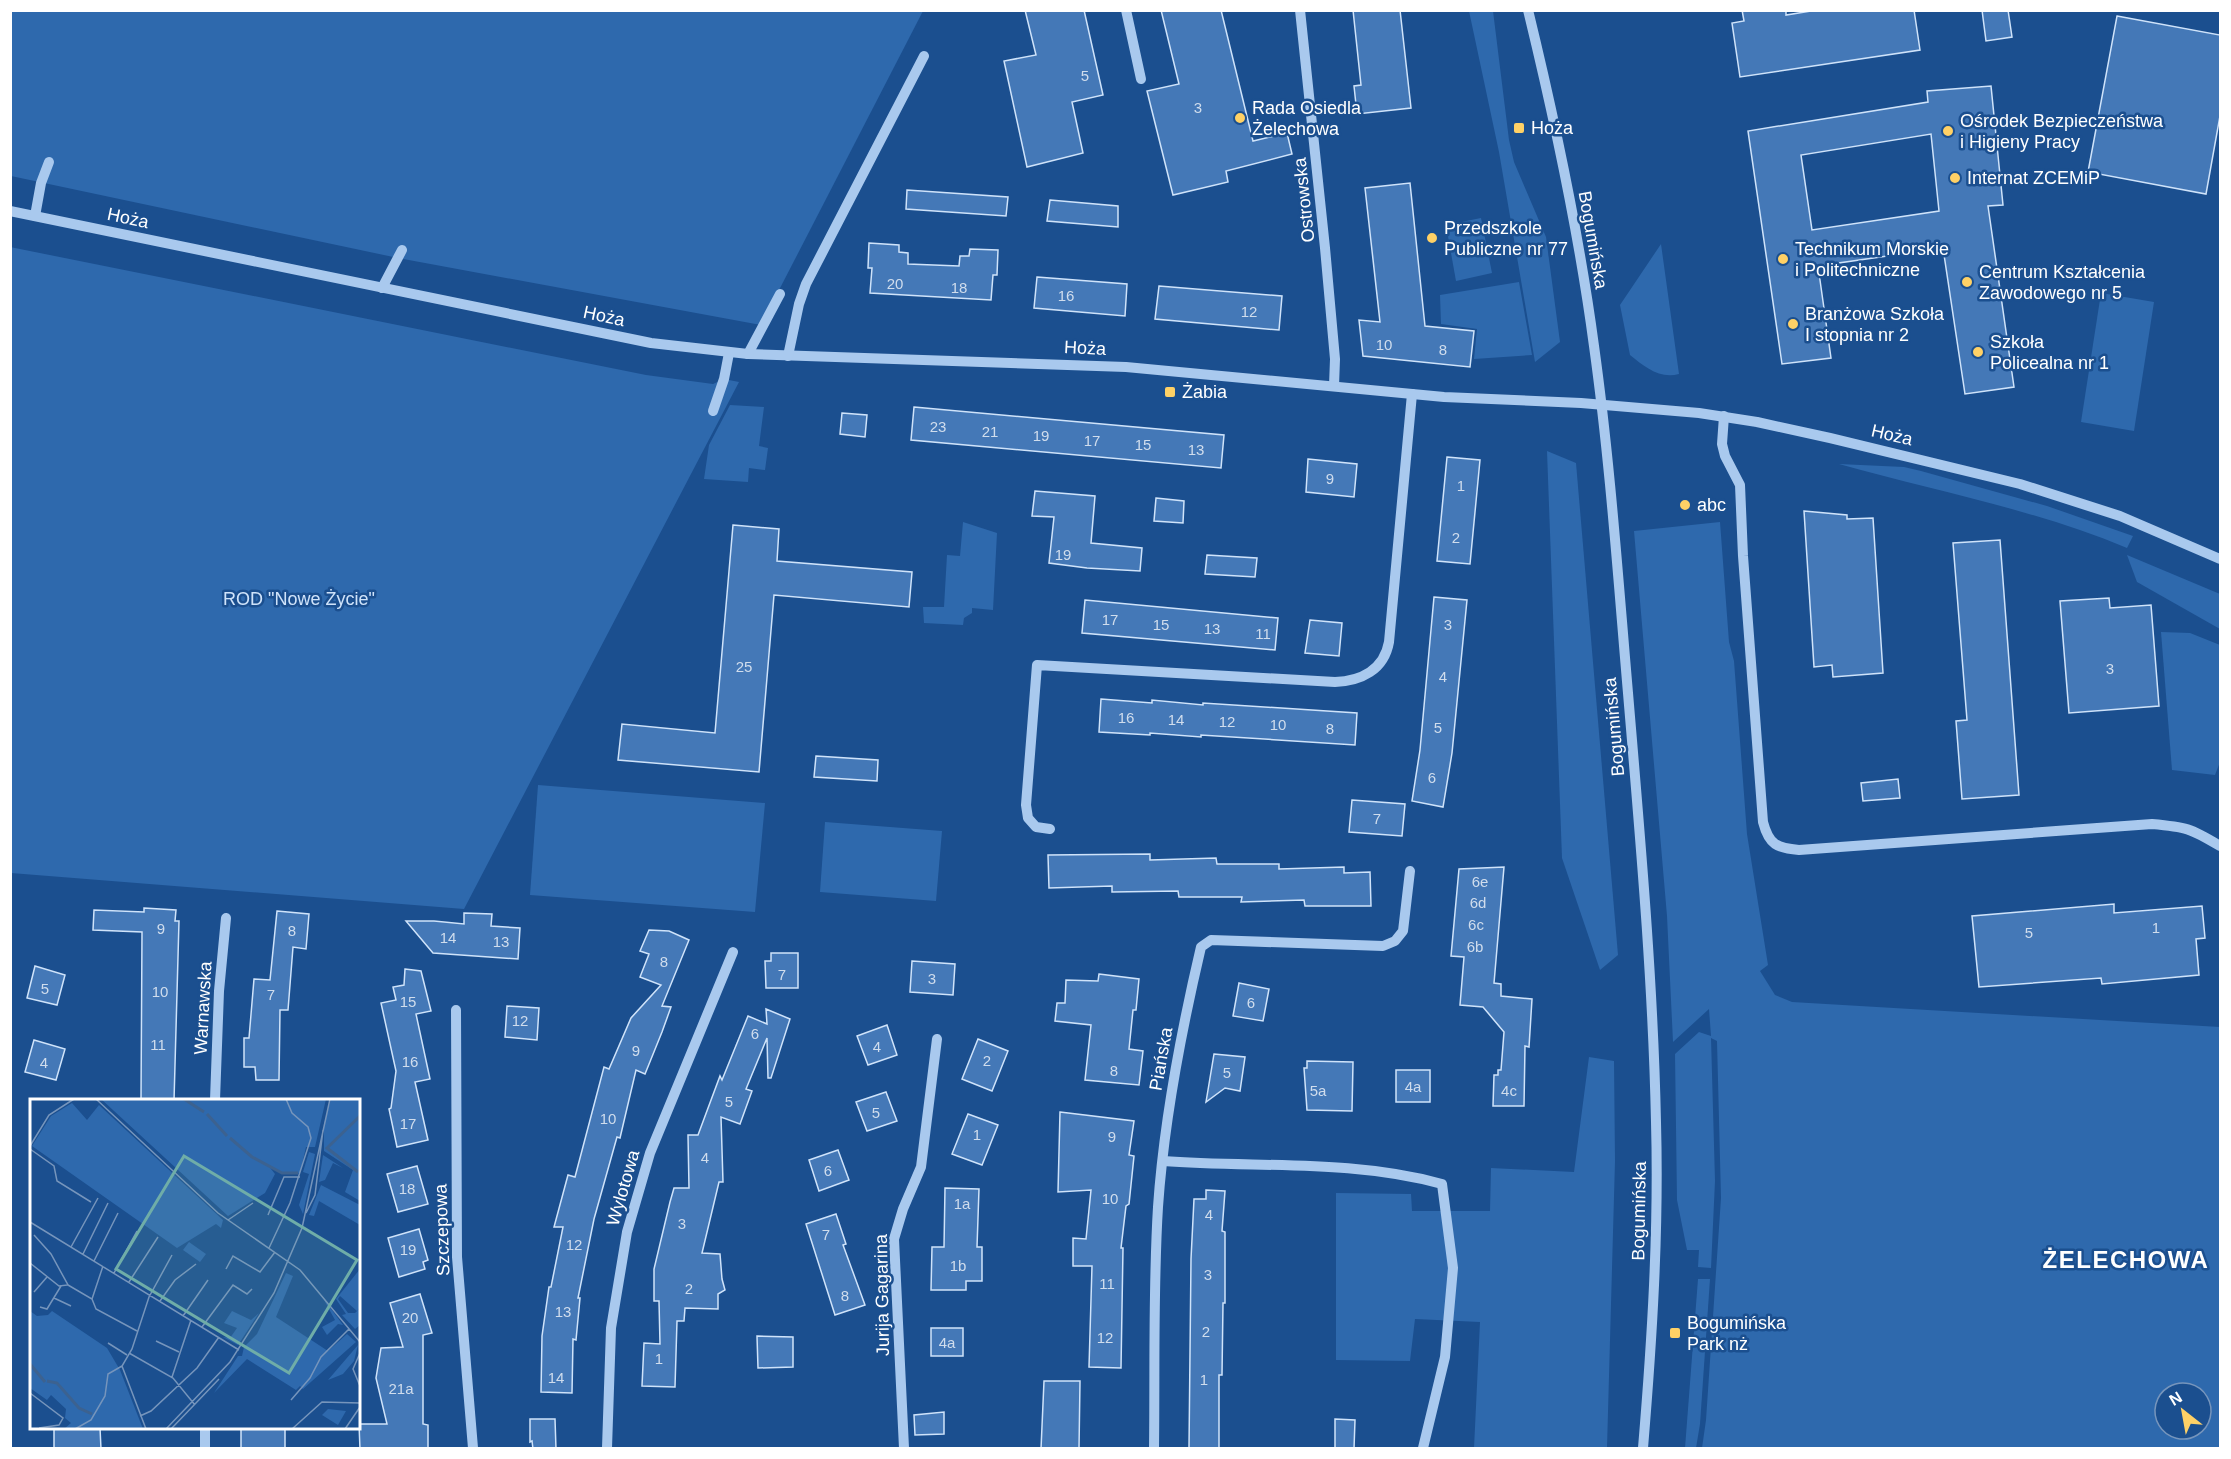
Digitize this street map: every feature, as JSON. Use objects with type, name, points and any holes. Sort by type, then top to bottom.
[{"type":"street","points":[[1126,10],[1141,79]]},
{"type":"street","name":"Ostrowska","points":[[1300,10],[1335,358],[1334,386]]},
{"type":"street","name":"Bogumińska","points":[[1528,10],[1557,136],[1579,251],[1601,404],[1636,792],[1652,1012],[1656,1121],[1655,1280],[1643,1449]]},
{"type":"street","points":[[788,356],[799,304],[806,284],[924,56]]},
{"type":"street","points":[[35,216],[41,183],[49,162]]},
{"type":"street","name":"Hoża","points":[[10,211],[651,343],[729,353],[1097,365],[1412,394],[1601,404],[1724,416],[1830,438],[2020,484],[2120,516],[2220,559]]},
{"type":"street","points":[[382,288],[402,250]]},
{"type":"street","points":[[748,354],[780,294]]},
{"type":"street","points":[[713,411],[724,379],[729,353]]},
{"type":"street","points":[[1050,829],[1036,827],[1028,818],[1026,805],[1037,665],[1335,682],[1362,677],[1380,664],[1389,642],[1412,394]]},
{"type":"street","points":[[1724,416],[1722,444],[1725,456],[1740,485],[1743,556],[1763,822],[1772,842],[1781,849],[1799,850],[2152,824],[2178,825],[2193,829],[2220,846]]},
{"type":"street","name":"Piańska","points":[[1154,1449],[1156,1242],[1163,1161],[1172,1085],[1201,947],[1211,940],[1383,946],[1395,941],[1403,931],[1410,871]]},
{"type":"street","name":"Warnawska","points":[[215,1099],[219,991],[226,918]]},
{"type":"street","name":"Wylotowa","points":[[607,1449],[611,1328],[627,1232],[650,1153],[733,952]]},
{"type":"street","name":"Szczepowa","points":[[456,1010],[457,1257],[473,1449]]},
{"type":"street","name":"Jurija Gagarina","points":[[904,1449],[894,1239],[903,1209],[921,1167],[937,1039]]},
{"type":"street","points":[[1163,1161],[1346,1168],[1382,1171],[1442,1184],[1453,1268],[1445,1357],[1423,1449]]},
{"type":"street","points":[[205,1429],[205,1449]]},
{"type":"green space","points":[[11,11],[923,11],[761,325],[398,258],[11,176]]},
{"type":"green space","points":[[1469,11],[1493,11],[1509,140],[1514,162],[1546,237],[1560,342],[1535,362],[1499,152]]},
{"type":"green space","points":[[1481,218],[1492,273],[1456,281],[1446,225]]},
{"type":"green space","points":[[1661,244],[1679,374],[1672,375],[1653,371],[1630,355],[1620,305]]},
{"type":"green space","name":"ROD \"Nowe Życie\"","points":[[10,247],[646,375],[713,384],[724,379],[739,382],[464,909],[11,873]]},
{"type":"green space","points":[[1519,282],[1532,355],[1474,359],[1477,329],[1441,324],[1440,295]]},
{"type":"green space","points":[[2101,293],[2154,302],[2134,431],[2081,422]]},
{"type":"green space","points":[[730,405],[764,407],[759,446],[768,448],[765,470],[749,468],[748,482],[704,479],[709,445]]},
{"type":"green space","points":[[1547,451],[1576,463],[1618,955],[1600,970],[1562,858]]},
{"type":"green space","points":[[1839,464],[1904,467],[1921,471],[2047,506],[2133,536],[2127,548],[2020,511]]},
{"type":"green space","points":[[963,522],[997,533],[993,610],[972,608],[972,613],[964,618],[963,625],[924,623],[923,607],[944,607],[947,555],[960,556]]},
{"type":"green space","points":[[1720,522],[1729,642],[1734,661],[1747,834],[1768,965],[1760,971],[1775,995],[1792,1002],[2220,1027],[2220,1448],[1702,1448],[1706,1420],[1721,1198],[1717,1041],[1711,1038],[1715,1181],[1711,1268],[1698,1267],[1699,1250],[1687,1250],[1677,1200],[1675,1054],[1699,1032],[1711,1036],[1709,1009],[1673,1042],[1667,916],[1634,531]]},
{"type":"green space","points":[[2127,555],[2220,594],[2220,629],[2137,582]]},
{"type":"green space","points":[[2161,632],[2190,633],[2220,645],[2220,762],[2215,775],[2172,770]]},
{"type":"green space","points":[[538,785],[765,803],[755,912],[530,895]]},
{"type":"green space","points":[[825,822],[942,831],[936,901],[820,892]]},
{"type":"green space","points":[[1589,1057],[1614,1061],[1615,1161],[1607,1448],[1474,1448],[1480,1322],[1415,1319],[1410,1361],[1336,1360],[1336,1193],[1411,1194],[1412,1211],[1490,1211],[1491,1168],[1574,1172]]},
{"type":"green space","points":[[1698,1279],[1710,1279],[1700,1424],[1696,1448],[1685,1448]]},
{"type":"building","points":[[1025,10],[1084,10],[1103,95],[1072,102],[1083,153],[1027,167],[1004,61],[1036,55]]},
{"type":"building","points":[[1161,10],[1221,10],[1253,141],[1287,133],[1292,154],[1226,171],[1228,182],[1173,195],[1147,91],[1179,84]]},
{"type":"building","points":[[1353,10],[1400,10],[1411,108],[1357,114],[1354,86],[1361,85]]},
{"type":"building","points":[[1742,10],[1786,10],[1786,15],[1817,10],[1914,10],[1920,50],[1740,77],[1732,23],[1744,21]]},
{"type":"building","points":[[1982,10],[2008,10],[2012,37],[1986,41]]},
{"type":"building","points":[[2117,16],[2220,35],[2220,116],[2206,194],[2088,172]]},
{"type":"building","points":[[1991,86],[2003,205],[1988,206],[2014,387],[1965,394],[1943,248],[1818,266],[1831,358],[1782,364],[1748,131],[1928,102],[1927,91]],"holes":[[[1931,134],[1939,211],[1812,230],[1801,155]]]},
{"type":"building","points":[[1410,183],[1425,326],[1474,331],[1470,367],[1363,356],[1359,320],[1380,322],[1365,188]]},
{"type":"building","points":[[907,190],[1008,197],[1006,216],[906,209]]},
{"type":"building","points":[[1050,200],[1118,206],[1118,227],[1047,221]]},
{"type":"building","points":[[869,243],[899,245],[899,252],[908,253],[908,264],[959,266],[960,256],[969,256],[970,249],[998,250],[997,275],[993,275],[991,300],[870,293],[872,268],[868,268]]},
{"type":"building","points":[[1037,277],[1127,284],[1125,316],[1034,308]]},
{"type":"building","points":[[1159,286],[1282,296],[1279,330],[1155,319]]},
{"type":"building","points":[[914,407],[1224,435],[1221,468],[911,440]]},
{"type":"building","points":[[842,413],[867,415],[865,437],[840,434]]},
{"type":"building","points":[[1447,457],[1480,460],[1470,564],[1437,561]]},
{"type":"building","points":[[1308,459],[1357,464],[1354,497],[1306,492]]},
{"type":"building","points":[[1035,491],[1095,496],[1091,543],[1142,548],[1140,571],[1049,563],[1054,517],[1032,516]]},
{"type":"building","points":[[1156,498],[1184,501],[1183,523],[1154,521]]},
{"type":"building","points":[[1804,511],[1847,515],[1847,519],[1873,518],[1883,673],[1833,677],[1832,665],[1814,667]]},
{"type":"building","points":[[733,525],[779,529],[777,561],[912,572],[909,607],[774,595],[759,772],[618,760],[622,724],[715,733]]},
{"type":"building","points":[[2000,540],[2019,795],[1962,799],[1956,721],[1967,720],[1953,543]]},
{"type":"building","points":[[1207,555],[1257,558],[1255,577],[1205,574]]},
{"type":"building","points":[[1434,597],[1467,600],[1452,753],[1443,807],[1412,801],[1420,750]]},
{"type":"building","points":[[2109,598],[2110,608],[2151,605],[2159,706],[2069,713],[2060,601]]},
{"type":"building","points":[[1085,600],[1278,618],[1275,650],[1082,633]]},
{"type":"building","points":[[1310,620],[1342,623],[1339,656],[1305,653]]},
{"type":"building","points":[[1101,699],[1357,713],[1355,745],[1201,735],[1201,737],[1099,732]]},
{"type":"building","points":[[816,756],[878,760],[877,781],[814,777]]},
{"type":"building","points":[[1898,779],[1900,798],[1863,801],[1861,783]]},
{"type":"building","points":[[1352,800],[1405,804],[1402,836],[1349,832]]},
{"type":"building","points":[[1150,854],[1150,860],[1216,858],[1217,864],[1279,864],[1279,869],[1344,867],[1344,873],[1370,872],[1371,906],[1305,906],[1304,900],[1241,902],[1242,897],[1179,897],[1178,891],[1112,892],[1112,886],[1049,888],[1048,855]]},
{"type":"building","points":[[1504,867],[1494,983],[1501,984],[1501,996],[1532,999],[1529,1047],[1525,1046],[1524,1106],[1493,1106],[1494,1075],[1498,1075],[1498,1070],[1501,1070],[1504,1032],[1483,1007],[1460,1005],[1464,957],[1451,956],[1459,869]]},
{"type":"building","points":[[2114,904],[2114,913],[2202,906],[2205,938],[2196,939],[2199,975],[2102,984],[2101,978],[1979,987],[1972,916]]},
{"type":"building","points":[[144,908],[176,910],[175,921],[179,921],[174,1099],[141,1099],[142,932],[93,930],[94,910],[144,912]]},
{"type":"building","points":[[277,911],[309,914],[306,949],[293,947],[288,1010],[280,1010],[279,1080],[256,1080],[255,1067],[244,1067],[244,1038],[249,1038],[254,979],[270,980]]},
{"type":"building","points":[[464,913],[492,914],[491,926],[520,928],[518,959],[433,953],[406,921],[464,924]]},
{"type":"building","points":[[649,930],[669,931],[689,940],[662,1006],[671,1007],[645,1074],[636,1070],[620,1138],[617,1137],[594,1219],[578,1298],[580,1298],[576,1340],[573,1339],[572,1393],[541,1392],[542,1336],[549,1287],[551,1287],[563,1227],[554,1227],[568,1175],[575,1177],[604,1067],[609,1069],[631,1018],[661,985],[640,977],[649,954],[640,951]]},
{"type":"building","points":[[771,953],[798,953],[798,988],[766,988],[765,961],[771,961]]},
{"type":"building","points":[[912,961],[955,964],[953,995],[910,992]]},
{"type":"building","points":[[35,966],[65,975],[57,1005],[27,998]]},
{"type":"building","points":[[405,969],[421,971],[431,1011],[416,1014],[430,1079],[415,1082],[428,1140],[397,1147],[389,1109],[396,1071],[381,1003],[396,1000],[393,987],[404,985]]},
{"type":"building","points":[[1099,974],[1139,979],[1129,1049],[1143,1051],[1139,1085],[1085,1080],[1091,1025],[1055,1021],[1057,1003],[1065,1003],[1066,980],[1098,981]]},
{"type":"building","points":[[1239,983],[1269,989],[1263,1021],[1233,1016]]},
{"type":"building","points":[[507,1006],[539,1008],[537,1040],[505,1037]]},
{"type":"building","points":[[766,1009],[790,1019],[771,1078],[768,1078],[767,1038],[746,1089],[752,1091],[740,1124],[721,1117],[723,1182],[719,1182],[702,1253],[720,1254],[725,1290],[718,1294],[718,1309],[685,1308],[684,1321],[677,1321],[675,1387],[642,1386],[644,1343],[660,1344],[659,1301],[654,1301],[654,1269],[674,1188],[689,1188],[688,1135],[698,1135],[720,1076],[722,1080],[748,1016],[767,1024]]},
{"type":"building","points":[[887,1025],[897,1055],[868,1065],[857,1036]]},
{"type":"building","points":[[978,1039],[1008,1051],[992,1091],[962,1079]]},
{"type":"building","points":[[34,1040],[65,1049],[56,1080],[25,1072]]},
{"type":"building","points":[[1214,1054],[1245,1057],[1240,1091],[1225,1088],[1206,1102]]},
{"type":"building","points":[[1307,1061],[1353,1062],[1352,1111],[1307,1110],[1304,1068],[1307,1068]]},
{"type":"building","points":[[1396,1070],[1430,1070],[1430,1102],[1396,1102]]},
{"type":"building","points":[[886,1092],[897,1121],[867,1131],[856,1102]]},
{"type":"building","points":[[1060,1112],[1134,1121],[1129,1155],[1134,1156],[1121,1248],[1123,1248],[1121,1368],[1089,1367],[1092,1266],[1073,1266],[1073,1238],[1086,1239],[1091,1190],[1058,1192]]},
{"type":"building","points":[[968,1114],[998,1125],[982,1165],[952,1154]]},
{"type":"building","points":[[838,1150],[849,1180],[819,1191],[809,1160]]},
{"type":"building","points":[[417,1166],[428,1204],[398,1212],[387,1174]]},
{"type":"building","points":[[945,1188],[979,1189],[977,1247],[982,1247],[982,1281],[966,1281],[966,1290],[931,1290],[932,1247],[944,1247]]},
{"type":"building","points":[[1206,1190],[1225,1191],[1222,1231],[1225,1232],[1225,1303],[1223,1303],[1222,1375],[1219,1375],[1219,1449],[1189,1449],[1194,1199],[1206,1199]]},
{"type":"building","points":[[836,1214],[846,1244],[843,1245],[865,1305],[835,1315],[806,1224]]},
{"type":"building","points":[[419,1229],[428,1260],[423,1262],[425,1269],[399,1277],[388,1238]]},
{"type":"building","points":[[420,1294],[432,1333],[423,1335],[423,1424],[428,1425],[428,1449],[360,1449],[360,1424],[387,1424],[376,1378],[381,1348],[403,1347],[390,1303]]},
{"type":"building","points":[[931,1328],[963,1328],[963,1356],[931,1356]]},
{"type":"building","points":[[757,1336],[793,1337],[793,1367],[758,1368]]},
{"type":"building","points":[[1044,1381],[1080,1381],[1079,1449],[1041,1449]]},
{"type":"building","points":[[944,1412],[944,1434],[915,1435],[914,1415]]},
{"type":"building","points":[[530,1419],[555,1419],[556,1449],[533,1449],[532,1441],[530,1442]]},
{"type":"building","points":[[1335,1419],[1355,1420],[1354,1449],[1335,1449]]},
{"type":"building","points":[[54,1429],[100,1429],[101,1449],[54,1449]]},
{"type":"building","points":[[241,1429],[285,1429],[285,1449],[241,1449]]},
{"type":"place","name":"Rada Osiedla Żelechowa","points":[[1240,118]]},
{"type":"place","name":"Hoża","points":[[1519,128]]},
{"type":"place","name":"Ośrodek Bezpieczeństwa i Higieny Pracy","points":[[1948,131]]},
{"type":"place","name":"Internat ZCEMiP","points":[[1955,178]]},
{"type":"place","name":"Przedszkole Publiczne nr 77","points":[[1432,238]]},
{"type":"place","name":"Technikum Morskie i Politechniczne","points":[[1783,259]]},
{"type":"place","name":"Centrum Kształcenia Zawodowego nr 5","points":[[1967,282]]},
{"type":"place","name":"Branżowa Szkoła I stopnia nr 2","points":[[1793,324]]},
{"type":"place","name":"Szkoła Policealna nr 1","points":[[1978,352]]},
{"type":"place","name":"Żabia","points":[[1170,392]]},
{"type":"place","name":"abc","points":[[1685,505]]},
{"type":"place","name":"Bogumińska Park nż","points":[[1675,1333]]},
{"type":"district","name":"ŻELECHOWA","points":[[2126,1259]]}]
